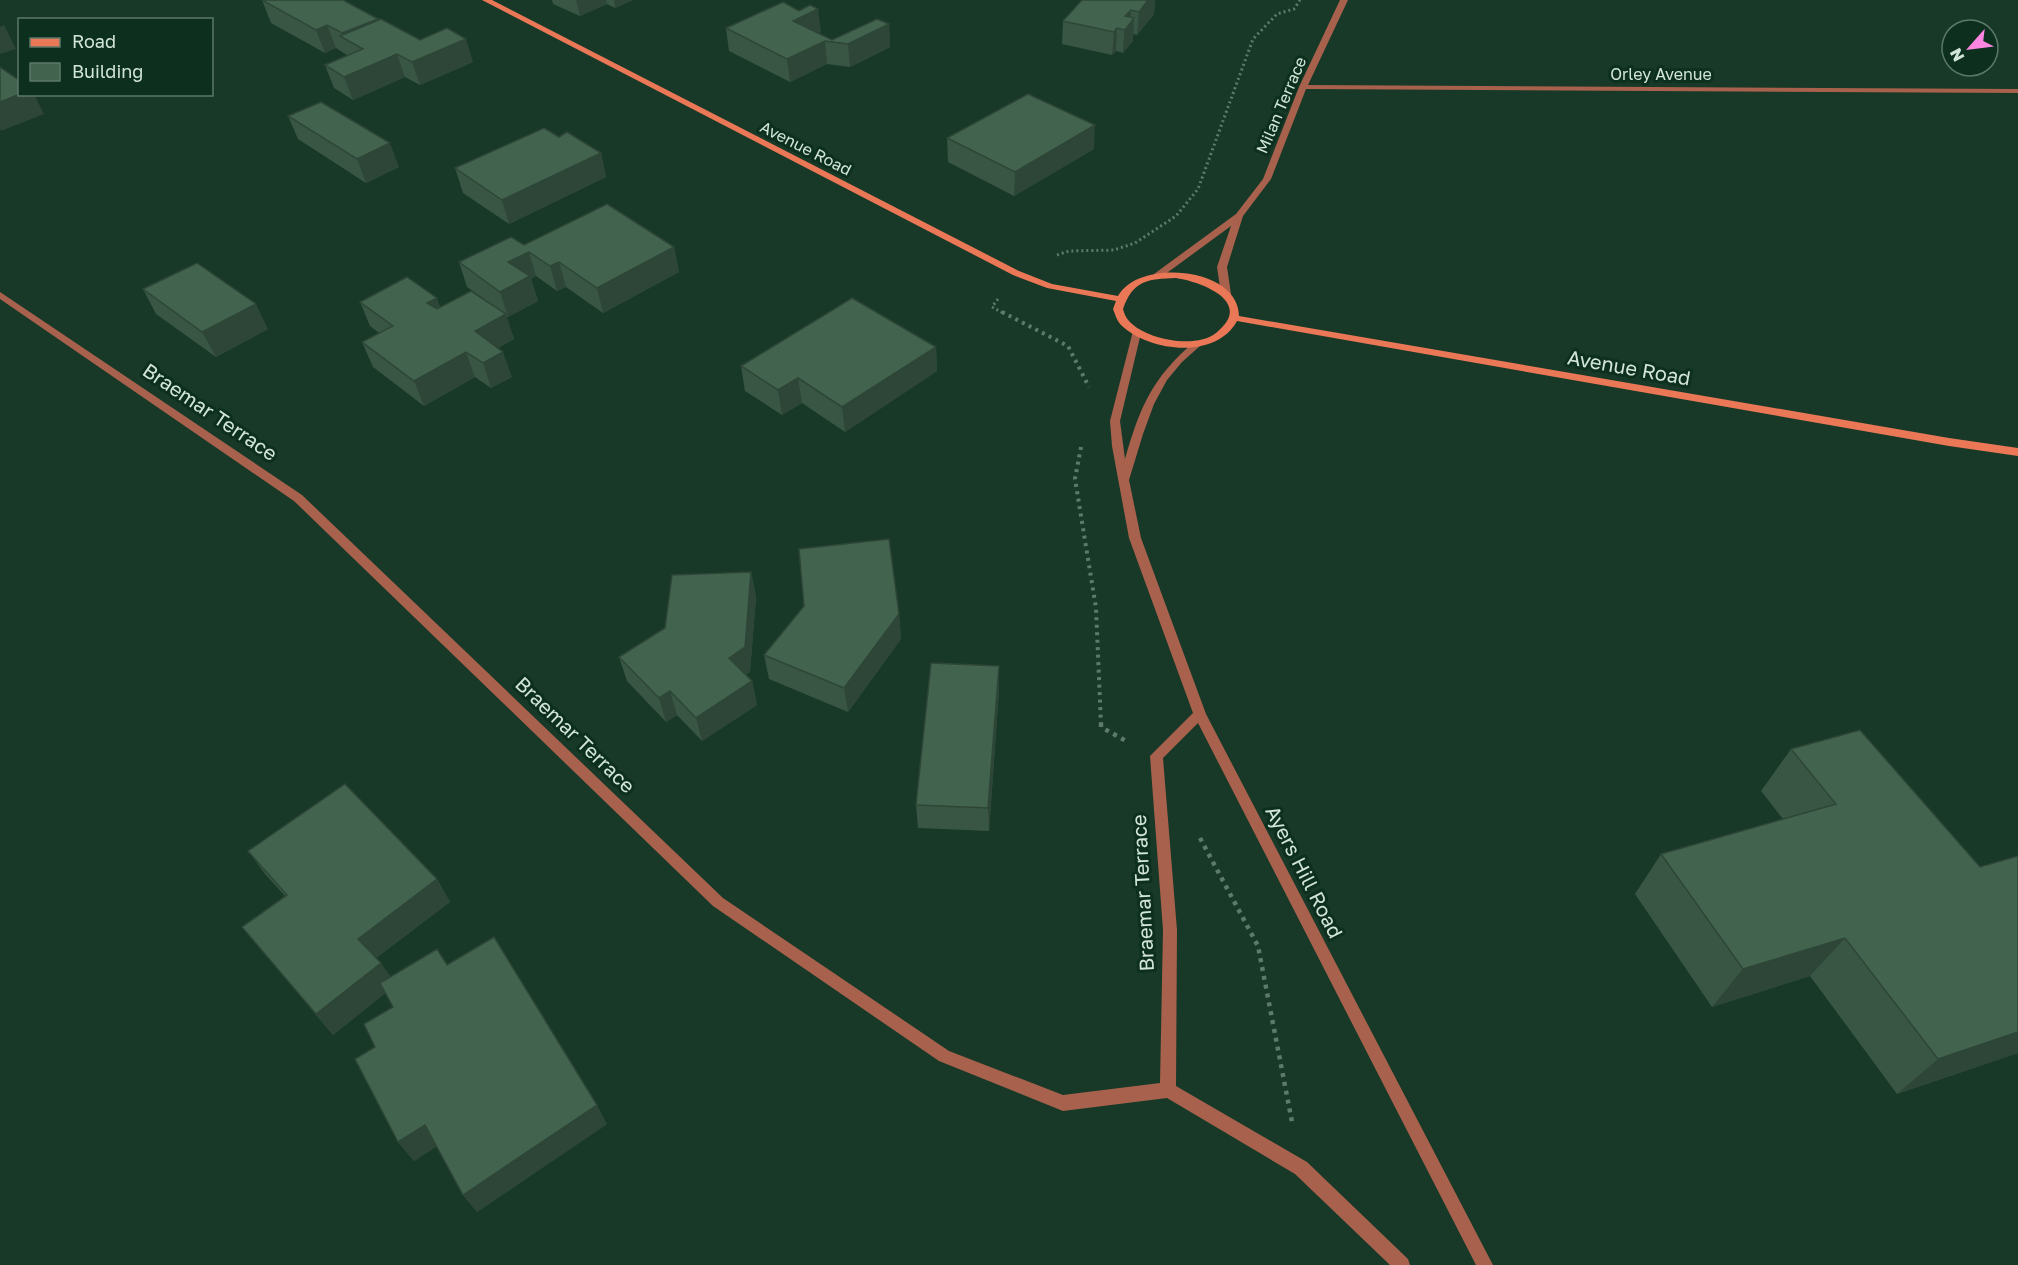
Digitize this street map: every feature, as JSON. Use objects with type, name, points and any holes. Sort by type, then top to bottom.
[{"type":"street","name":"Avenue Road","points":[[486,0],[1016,273],[1050,286],[1120,298]]},
{"type":"street","name":"Milan Terrace","points":[[1157,276],[1239,216],[1267,179],[1304,87],[1344,0]]},
{"type":"street","name":"Orley Avenue","points":[[1304,87],[2018,91]]},
{"type":"street","name":"Milan Terrace","points":[[1226,294],[1222,267],[1239,216]]},
{"type":"street","points":[[1157,276],[1196,278],[1213,284],[1226,294],[1233,306],[1234,318],[1228,329],[1215,338],[1197,344],[1176,345],[1153,341],[1136,333],[1124,323],[1118,311],[1120,298],[1128,288],[1141,280],[1157,276]]},
{"type":"street","name":"Braemar Terrace","points":[[0,295],[298,498],[718,902],[944,1056],[1063,1103],[1167,1090],[1170,930],[1156,756],[1200,714]]},
{"type":"street","name":"Avenue Road","points":[[1234,318],[1937,440],[2018,452]]},
{"type":"street","name":"Ayers Hill Road","points":[[1136,333],[1115,421],[1124,482],[1135,538],[1200,714],[1485,1265]]},
{"type":"street","name":"Ayers Hill Road","points":[[1124,482],[1143,418],[1159,385],[1172,367],[1197,344]]},
{"type":"street","points":[[1167,1090],[1301,1167],[1402,1265]]},
{"type":"path","points":[[1016,273],[1069,250],[1114,250],[1135,243],[1176,216],[1198,189],[1253,39],[1277,14],[1294,9],[1300,0]]},
{"type":"building","points":[[262,0],[343,0],[378,19],[342,33],[327,25],[316,30]]},
{"type":"building","points":[[1082,0],[1148,0],[1139,12],[1131,10],[1125,16],[1134,18],[1125,30],[1117,28],[1114,32],[1063,21]]},
{"type":"building","points":[[783,2],[799,11],[810,5],[818,9],[793,21],[832,40],[877,19],[889,24],[848,44],[825,41],[787,59],[726,28]]},
{"type":"building","points":[[381,19],[420,40],[447,28],[466,39],[412,62],[397,54],[344,77],[325,65],[363,49],[340,36]]},
{"type":"building","points":[[0,67],[18,80],[18,95],[0,102]]},
{"type":"building","points":[[1028,94],[1095,125],[1015,172],[947,138]]},
{"type":"building","points":[[321,102],[390,143],[357,159],[288,116]]},
{"type":"building","points":[[544,128],[559,137],[567,132],[601,153],[502,200],[455,168]]},
{"type":"building","points":[[607,204],[674,247],[597,288],[559,262],[550,266],[529,252],[508,262],[530,276],[500,292],[459,262],[511,237],[524,245]]},
{"type":"building","points":[[197,263],[256,304],[202,332],[143,289]]},
{"type":"building","points":[[407,277],[437,298],[427,303],[437,309],[471,291],[506,314],[475,331],[503,352],[483,363],[466,352],[414,381],[362,342],[393,326],[360,302]]},
{"type":"building","points":[[852,298],[936,347],[842,407],[798,378],[778,390],[741,366]]},
{"type":"building","points":[[889,539],[899,614],[844,688],[764,655],[804,606],[799,549]]},
{"type":"building","points":[[751,572],[745,647],[729,658],[752,681],[696,718],[670,691],[659,698],[619,657],[665,628],[672,575]]},
{"type":"building","points":[[931,663],[999,666],[988,808],[916,805]]},
{"type":"building","points":[[1860,730],[1980,867],[2018,856],[2018,1032],[1938,1059],[1845,938],[1743,969],[1661,854],[1836,804],[1791,749]]},
{"type":"building","points":[[345,784],[437,879],[358,939],[381,963],[316,1014],[242,927],[287,895],[248,851]]},
{"type":"building","points":[[494,937],[597,1105],[463,1195],[425,1125],[398,1142],[355,1059],[375,1047],[364,1024],[393,1007],[380,983],[437,949],[447,965]]}]
